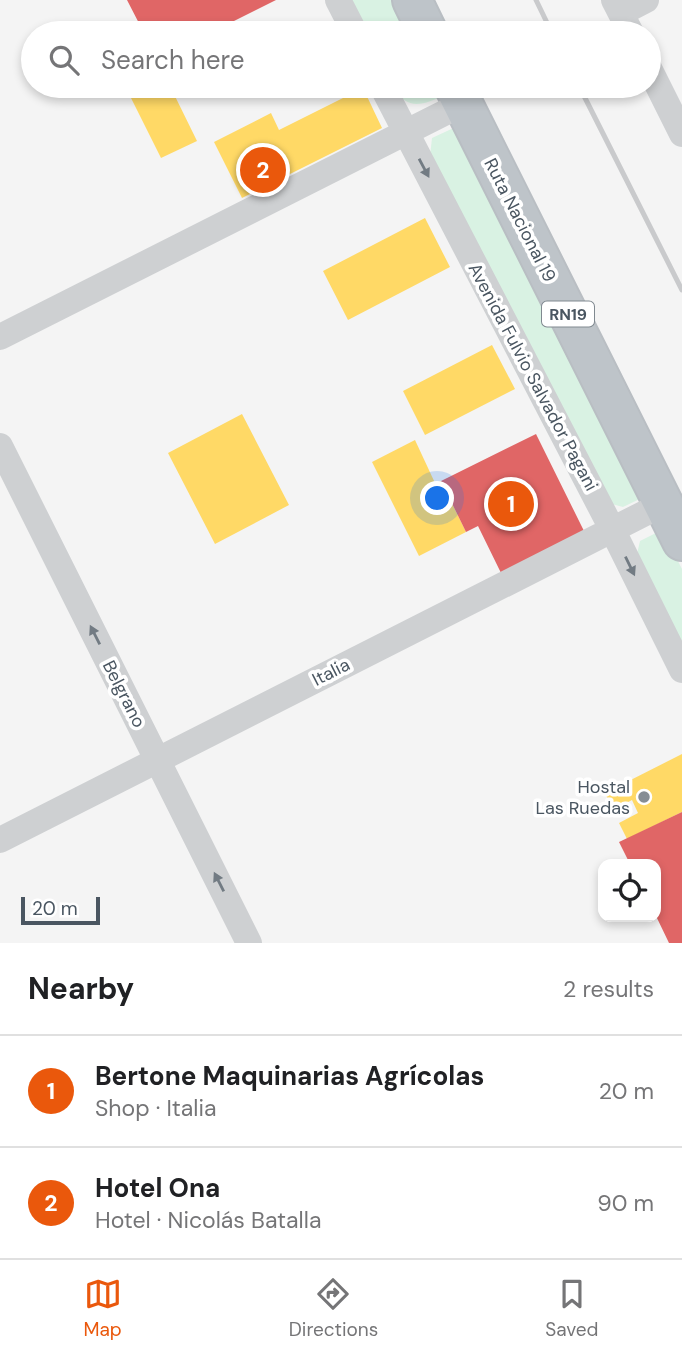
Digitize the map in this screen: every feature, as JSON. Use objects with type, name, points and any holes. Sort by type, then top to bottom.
[{"type":"highway","points":[[412,0],[422,21]]},
{"type":"highway","name":"Ruta Nacional 19","points":[[460,98],[682,541]]},
{"type":"street","points":[[338,0],[349,21]]},
{"type":"street","points":[[622,15],[646,0]]},
{"type":"street","points":[[661,92],[682,134]]},
{"type":"street","name":"Avenida Fulvio Salvador Pagani","points":[[388,98],[612,529],[682,670]]},
{"type":"street","points":[[0,337],[405,132],[454,98]]},
{"type":"street","name":"Belgrano","points":[[0,446],[249,943]]},
{"type":"street","name":"Italia","points":[[0,840],[663,504]]},
{"type":"green space","points":[[351,0],[398,0],[408,21],[361,21]]},
{"type":"green space","points":[[402,98],[438,98],[416,104]]},
{"type":"green space","points":[[460,125],[648,495],[623,507],[608,503],[430,156],[432,138]]},
{"type":"green space","points":[[662,530],[682,569],[682,644],[637,554],[640,541]]},
{"type":"building: Homes","points":[[131,98],[176,98],[197,141],[161,158]]},
{"type":"building: Homes","points":[[343,98],[368,98],[382,128],[242,198],[214,142],[271,113],[279,130]]},
{"type":"building: Homes","points":[[425,218],[450,267],[348,320],[323,271]]},
{"type":"building: Homes","points":[[492,345],[515,389],[425,435],[403,391]]},
{"type":"building: Homes","points":[[242,414],[289,505],[215,544],[168,453]]},
{"type":"building: Homes","points":[[415,440],[435,483],[441,481],[466,532],[419,556],[372,462]]},
{"type":"building: Homes","name":"Hostal Las Ruedas","points":[[682,754],[682,812],[627,839],[619,823],[638,813],[632,800],[613,810],[605,793]]},
{"type":"building: Shops","points":[[127,0],[276,0],[234,21],[138,21]]},
{"type":"building: Shops","points":[[536,434],[584,531],[501,573],[478,526],[466,532],[441,481]]},
{"type":"building: Shops","points":[[682,812],[682,943],[669,943],[659,922],[661,922],[661,859],[628,859],[619,842]]},
{"type":"railway","points":[[536,0],[546,21]]},
{"type":"railway","points":[[585,98],[682,290]]},
{"type":"place","name":"Hotel Ona","points":[[263,170]]},
{"type":"place","name":"Bertone Maquinarias Agrícolas","points":[[511,504]]},
{"type":"place","name":"Hostal Las Ruedas","points":[[644,797]]}]
